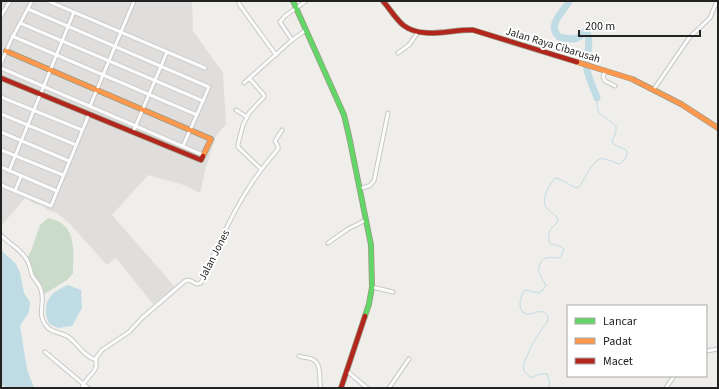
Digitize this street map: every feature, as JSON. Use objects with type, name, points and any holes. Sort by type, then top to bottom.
[{"type":"street","points":[[1,16],[10,1]]},
{"type":"street","points":[[1,63],[12,36],[32,1]]},
{"type":"street","points":[[48,1],[205,68]]},
{"type":"street","points":[[90,106],[134,1]]},
{"type":"street","points":[[239,1],[239,4],[276,56]]},
{"type":"street","points":[[293,1],[344,115],[371,245],[372,287],[368,309],[341,388]]},
{"type":"street","points":[[292,40],[280,22],[296,7],[306,1]]},
{"type":"street","points":[[383,1],[406,26],[418,32],[409,45],[398,53]]},
{"type":"street","points":[[654,89],[689,38],[710,18],[717,1]]},
{"type":"street","points":[[28,9],[209,87],[183,146]]},
{"type":"street","points":[[9,171],[74,12]]},
{"type":"street","points":[[20,23],[203,101]]},
{"type":"street","name":"Jalan Raya Cibarusah","points":[[418,32],[460,29],[473,30],[584,65],[625,76],[654,89],[690,109],[718,128]]},
{"type":"street","points":[[244,83],[276,56],[292,40],[306,30]]},
{"type":"street","points":[[12,36],[197,115]]},
{"type":"street","points":[[1,78],[201,160],[211,139],[6,51]]},
{"type":"street","points":[[133,132],[167,52]]},
{"type":"street","points":[[1,68],[203,155]]},
{"type":"street","points":[[605,71],[604,79],[615,86]]},
{"type":"street","points":[[250,79],[264,95],[264,97],[246,117],[238,147],[261,169]]},
{"type":"street","points":[[1,97],[82,130]]},
{"type":"street","points":[[236,110],[246,117]]},
{"type":"street","points":[[359,190],[369,186],[374,181],[388,113]]},
{"type":"street","points":[[1,114],[76,145]]},
{"type":"street","points":[[1,185],[51,206],[89,114]]},
{"type":"street","name":"Jalan Jones","points":[[82,388],[95,368],[97,356],[105,347],[123,336],[185,281],[189,280],[198,284],[201,283],[236,210],[261,169],[278,149],[275,141],[282,130]]},
{"type":"street","points":[[1,132],[70,160]]},
{"type":"street","points":[[1,150],[63,175]]},
{"type":"street","points":[[1,168],[57,191]]},
{"type":"street","points":[[15,191],[22,176]]},
{"type":"street","points":[[328,243],[348,228],[366,220]]},
{"type":"street","points":[[1,234],[9,243],[21,252],[29,262],[32,274],[42,291],[43,296],[41,314],[47,326],[50,329],[67,336],[88,356],[96,360]]},
{"type":"street","points":[[372,287],[393,292]]},
{"type":"street","points":[[707,352],[718,349]]},
{"type":"street","points":[[45,352],[88,388]]},
{"type":"street","points":[[299,356],[310,358],[317,364],[320,370],[321,388]]},
{"type":"street","points":[[389,388],[409,359]]},
{"type":"street","points":[[347,371],[367,388]]},
{"type":"street","points":[[666,388],[673,377]]},
{"type":"shaded area","points":[[1,1],[192,1],[193,31],[223,73],[226,124],[216,136],[206,167],[200,193],[184,185],[148,175],[112,215],[175,287],[153,304],[116,258],[107,265],[68,222],[57,213],[25,198],[1,226]]},
{"type":"green space","points":[[48,218],[58,221],[65,226],[69,232],[73,247],[73,273],[67,280],[43,295],[35,284],[26,260],[31,251],[40,225]]},
{"type":"water","points":[[1,250],[16,264],[20,273],[24,293],[30,302],[29,312],[20,326],[27,369],[34,388],[7,388],[1,384]]},
{"type":"water","points":[[68,285],[81,290],[82,308],[72,326],[58,328],[49,324],[46,305],[52,295]]},
{"type":"waterway","points":[[569,1],[557,18],[554,27],[555,32],[559,37],[572,39],[579,37],[587,31],[589,41],[587,70],[597,98]]},
{"type":"waterway","points":[[548,388],[550,383],[547,374],[540,374],[531,378],[524,371],[523,366],[534,341],[548,317],[544,312],[524,313],[520,308],[520,301],[524,291],[526,290],[538,293],[543,290],[546,285],[538,269],[541,261],[545,258],[559,258],[564,249],[549,242],[550,230],[558,220],[556,216],[545,206],[544,202],[548,189],[555,178],[577,188],[594,163],[600,159],[610,160],[619,164],[626,156],[626,150],[613,144],[612,140],[616,133],[616,126],[599,113],[597,98]]},
{"type":"traffic: fast","points":[[293,1],[344,115],[349,136],[371,245],[372,287],[365,316]]},
{"type":"traffic: slow","points":[[6,51],[211,139],[203,156]]},
{"type":"traffic: slow","points":[[577,62],[632,79],[681,104],[718,128]]},
{"type":"traffic: jam","points":[[383,1],[403,25],[419,32],[437,33],[473,30],[577,62]]},
{"type":"traffic: jam","points":[[1,78],[201,160],[203,156]]},
{"type":"traffic: jam","points":[[341,388],[365,316]]}]
